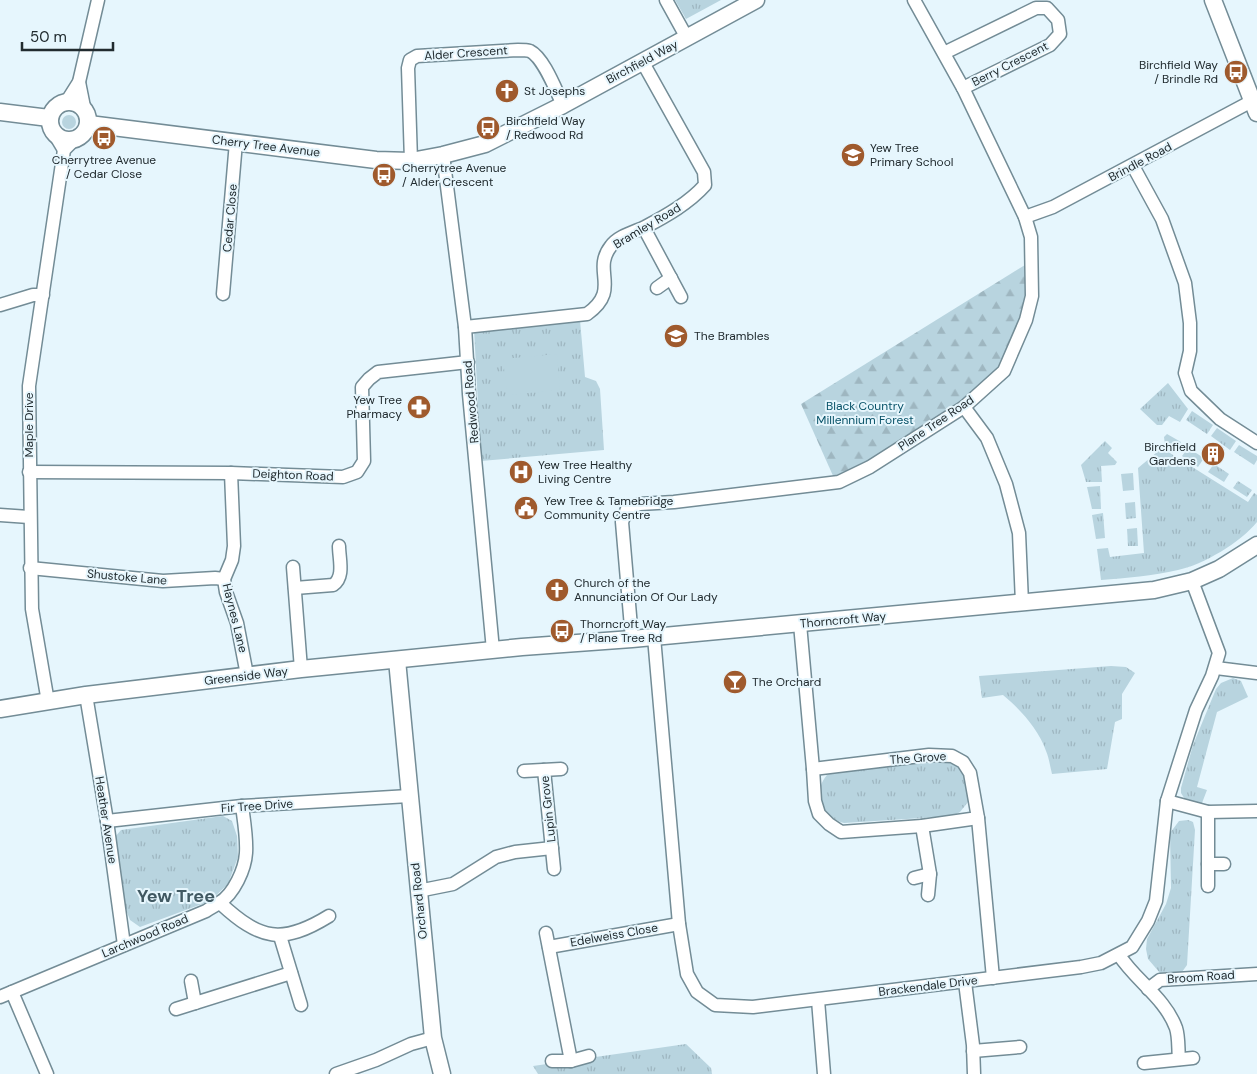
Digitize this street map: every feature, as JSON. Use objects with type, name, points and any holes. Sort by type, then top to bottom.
[{"type":"street","points":[[84,107],[67,101],[60,103],[52,110],[49,118],[50,125],[55,135],[69,145],[83,135],[89,124],[80,82],[98,0]]},
{"type":"street","points":[[666,0],[687,38]]},
{"type":"street","name":"Birchfield Way","points":[[444,155],[485,144],[563,105],[756,0]]},
{"type":"street","name":"Plane Tree Road","points":[[632,639],[622,522],[628,509],[640,504],[839,482],[870,466],[964,407],[1004,371],[1026,320],[1032,296],[1030,237],[1025,217],[964,88],[914,0]]},
{"type":"street","points":[[1213,0],[1255,107]]},
{"type":"street","name":"Berry Crescent","points":[[944,53],[1036,8],[1047,8],[1058,20],[1060,34],[1050,45],[964,88]]},
{"type":"street","name":"Alder Crescent","points":[[411,160],[408,68],[410,60],[418,56],[518,50],[530,51],[542,65],[563,105]]},
{"type":"street","name":"Bramley Road","points":[[465,327],[587,314],[598,306],[606,291],[603,258],[612,244],[676,209],[698,194],[705,186],[704,172],[642,61]]},
{"type":"street","points":[[67,101],[80,82]]},
{"type":"street","name":"Brindle Road","points":[[1025,217],[1053,207],[1255,107]]},
{"type":"street","points":[[0,112],[49,118]]},
{"type":"street","name":"Cherry Tree Avenue","points":[[89,124],[376,160],[411,160],[444,155]]},
{"type":"street","name":"Cedar Close","points":[[223,294],[236,142]]},
{"type":"street","name":"Maple Drive","points":[[48,702],[32,608],[29,516],[29,386],[69,145]]},
{"type":"street","name":"Redwood Road","points":[[444,155],[465,327],[469,394],[493,650]]},
{"type":"street","points":[[1133,166],[1162,219],[1185,283],[1190,323],[1190,351],[1185,373],[1191,391],[1220,419],[1257,443]]},
{"type":"street","points":[[644,228],[681,297]]},
{"type":"street","points":[[657,288],[671,278]]},
{"type":"street","points":[[0,305],[33,295],[43,295]]},
{"type":"street","name":"Deighton Road","points":[[29,472],[231,473],[343,477],[358,472],[364,461],[362,387],[369,379],[378,372],[468,362]]},
{"type":"street","points":[[964,407],[987,438],[1006,484],[1019,533],[1022,603]]},
{"type":"street","name":"Haynes Lane","points":[[231,473],[234,546],[232,560],[224,580],[239,632],[247,675]]},
{"type":"street","points":[[0,515],[29,516]]},
{"type":"street","points":[[1192,581],[1219,569],[1257,544]]},
{"type":"street","points":[[296,588],[333,586],[340,577],[339,546]]},
{"type":"street","points":[[293,567],[296,588],[300,670]]},
{"type":"street","name":"Shustoke Lane","points":[[30,568],[163,581],[215,578],[224,580]]},
{"type":"street","name":"Thorncroft Way","points":[[493,650],[800,624],[1154,590],[1192,581]]},
{"type":"street","name":"Brackendale Drive","points":[[654,637],[679,924],[687,974],[697,992],[714,1005],[753,1007],[1081,967],[1101,963],[1132,947],[1148,922],[1156,901],[1167,802],[1196,710],[1216,668],[1219,653],[1192,581]]},
{"type":"street","points":[[800,624],[815,801],[818,814],[828,824],[841,832],[922,826],[978,818]]},
{"type":"street","name":"Greenside Way","points":[[0,709],[86,695],[247,675],[493,650]]},
{"type":"street","name":"Orchard Road","points":[[396,660],[433,1038],[442,1074]]},
{"type":"street","points":[[1216,668],[1257,673]]},
{"type":"street","name":"Heather Avenue","points":[[86,695],[107,821],[124,945]]},
{"type":"street","name":"The Grove","points":[[813,769],[930,755],[952,756],[963,762],[970,773],[978,818],[993,978]]},
{"type":"street","name":"Lupin Grove","points":[[524,771],[562,768]]},
{"type":"street","name":"Lupin Grove","points":[[544,770],[554,870]]},
{"type":"street","name":"Fir Tree Drive","points":[[107,821],[242,806],[409,796]]},
{"type":"street","points":[[1167,802],[1208,812],[1257,811]]},
{"type":"street","name":"Larchwood Road","points":[[0,997],[206,911],[220,903],[232,890],[245,861],[246,851],[242,806]]},
{"type":"street","points":[[1208,812],[1208,886]]},
{"type":"street","points":[[922,826],[930,874],[928,895]]},
{"type":"street","name":"Lupin Grove","points":[[418,891],[454,884],[496,857],[515,852],[552,848]]},
{"type":"street","points":[[1208,864],[1224,864]]},
{"type":"street","points":[[914,878],[930,874]]},
{"type":"street","points":[[220,903],[242,921],[262,932],[280,936],[299,931],[329,916]]},
{"type":"street","name":"Edelweiss Close","points":[[549,947],[679,924]]},
{"type":"street","points":[[546,934],[571,1061]]},
{"type":"street","points":[[280,936],[301,1005]]},
{"type":"street","name":"Broom Road","points":[[1119,955],[1167,1009],[1176,1030],[1179,1059]]},
{"type":"street","points":[[176,1009],[290,973]]},
{"type":"street","name":"Broom Road","points":[[1148,989],[1160,980],[1257,974]]},
{"type":"street","points":[[191,981],[195,1003]]},
{"type":"street","points":[[965,982],[974,1074]]},
{"type":"street","points":[[12,992],[47,1074]]},
{"type":"street","points":[[818,1000],[824,1074]]},
{"type":"street","points":[[336,1074],[376,1060],[411,1044],[433,1038]]},
{"type":"street","points":[[973,1051],[1020,1047]]},
{"type":"street","points":[[552,1061],[571,1061],[589,1056]]},
{"type":"street","points":[[1144,1063],[1194,1058]]},
{"type":"green space","points":[[675,0],[721,0],[686,19]]},
{"type":"green space","points":[[66,115],[72,115],[76,122],[72,129],[66,129],[62,125],[62,119]]},
{"type":"green space","name":"Black Country Millennium Forest","points":[[1025,265],[1026,294],[1019,321],[1000,367],[958,403],[867,461],[834,478],[801,404]]},
{"type":"green space","points":[[580,320],[585,377],[596,381],[600,389],[604,450],[481,461],[474,329]]},
{"type":"green space","points":[[557,354],[560,390],[507,395],[503,359]]},
{"type":"green space","points":[[1168,383],[1188,409],[1180,422],[1169,416],[1162,425],[1157,425],[1140,409]]},
{"type":"green space","points":[[1192,411],[1213,425],[1207,434],[1186,420]]},
{"type":"green space","points":[[1217,428],[1236,441],[1230,450],[1211,436]]},
{"type":"green space","points":[[1167,434],[1181,442],[1175,452],[1165,445],[1164,437]]},
{"type":"green space","points":[[1105,441],[1112,448],[1108,453],[1117,462],[1115,465],[1101,466],[1102,482],[1086,482],[1081,465]]},
{"type":"green space","points":[[1239,445],[1257,456],[1254,465],[1234,452]]},
{"type":"green space","points":[[1162,448],[1248,502],[1254,493],[1257,495],[1257,522],[1232,545],[1199,563],[1169,572],[1101,580],[1097,549],[1108,548],[1110,557],[1144,553],[1138,468]]},
{"type":"green space","points":[[1188,448],[1204,458],[1198,467],[1182,456]]},
{"type":"green space","points":[[1214,464],[1229,474],[1224,482],[1208,472]]},
{"type":"green space","points":[[1133,473],[1134,490],[1123,491],[1121,474]]},
{"type":"green space","points":[[1238,481],[1252,490],[1247,497],[1233,488]]},
{"type":"green space","points":[[1100,486],[1101,509],[1092,509],[1087,487]]},
{"type":"green space","points":[[1135,502],[1136,518],[1126,519],[1125,503]]},
{"type":"green space","points":[[1103,513],[1105,538],[1096,539],[1092,515]]},
{"type":"green space","points":[[1137,528],[1138,546],[1128,546],[1127,529]]},
{"type":"green space","points":[[1111,666],[1126,667],[1135,673],[1122,694],[1122,719],[1115,722],[1107,769],[1052,774],[1043,743],[1022,713],[1003,695],[982,698],[979,676]]},
{"type":"green space","points":[[1233,678],[1241,681],[1248,697],[1217,712],[1197,787],[1207,790],[1202,803],[1198,805],[1186,801],[1181,793],[1181,788],[1193,745],[1216,689],[1221,683]]},
{"type":"green space","points":[[940,761],[949,762],[961,769],[969,786],[968,802],[960,812],[953,816],[844,823],[829,815],[821,802],[821,787],[829,773]]},
{"type":"green space","points":[[223,816],[232,821],[237,836],[238,857],[228,884],[210,901],[140,927],[130,920],[125,907],[115,837],[121,830]]},
{"type":"green space","points":[[1188,820],[1193,822],[1195,830],[1187,965],[1182,972],[1160,973],[1148,959],[1147,939],[1166,904],[1171,888],[1170,833],[1179,821]]},
{"type":"green space","points":[[686,1044],[711,1068],[712,1074],[538,1074],[533,1066]]},
{"type":"place","name":"Birchfield Way / Brindle Rd","points":[[1236,72]]},
{"type":"place","name":"St Josephs","points":[[507,91]]},
{"type":"place","name":"Birchfield Way / Redwood Rd","points":[[488,128]]},
{"type":"place","name":"Cherrytree Avenue / Cedar Close","points":[[104,138]]},
{"type":"place","name":"Yew Tree Primary School","points":[[853,155]]},
{"type":"place","name":"Cherrytree Avenue / Alder Crescent","points":[[384,175]]},
{"type":"place","name":"The Brambles","points":[[676,336]]},
{"type":"place","name":"Yew Tree Pharmacy","points":[[419,407]]},
{"type":"place","name":"Birchfield Gardens","points":[[1213,454]]},
{"type":"place","name":"Yew Tree Healthy Living Centre","points":[[521,472]]},
{"type":"place","name":"Yew Tree & Tamebridge Community Centre","points":[[526,508]]},
{"type":"place","name":"Church of the Annunciation Of Our Lady","points":[[557,590]]},
{"type":"place","name":"Thorncroft Way / Plane Tree Rd","points":[[562,631]]},
{"type":"place","name":"The Orchard","points":[[735,682]]},
{"type":"district","name":"Yew Tree","points":[[176,896]]}]
